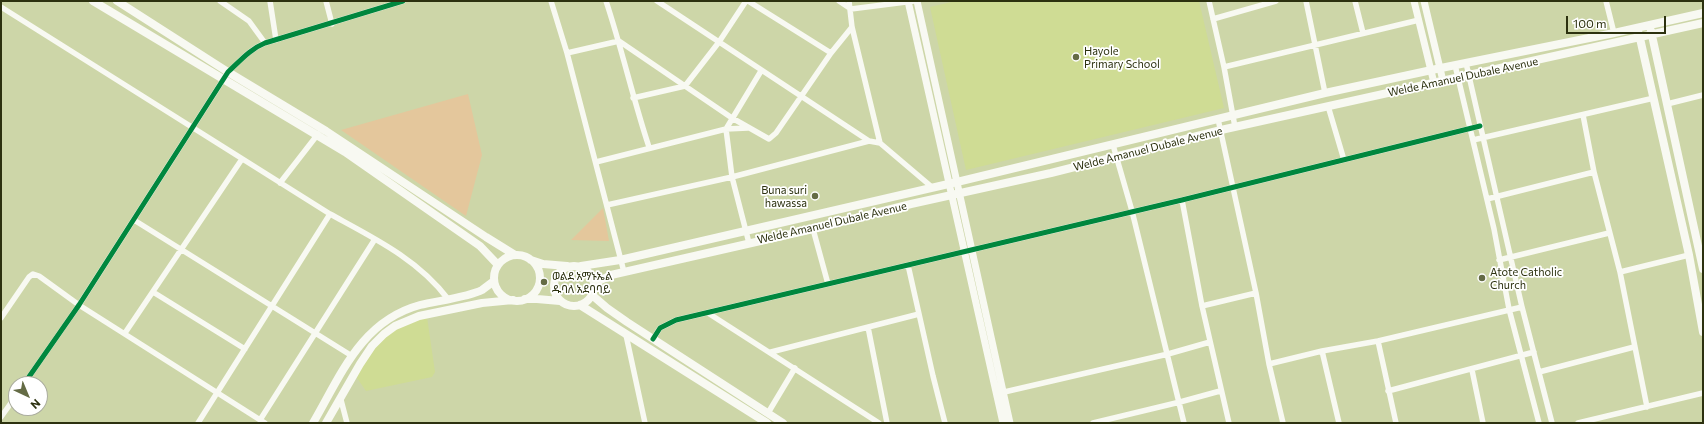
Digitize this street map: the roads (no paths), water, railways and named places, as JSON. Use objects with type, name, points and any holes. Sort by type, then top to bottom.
[{"type":"main road","points":[[93,1],[345,152],[409,195],[480,246],[498,265]]},
{"type":"main road","points":[[119,2],[228,72],[326,131],[515,255]]},
{"type":"main road","points":[[513,300],[506,298],[500,293],[494,281],[495,270],[498,265],[507,257],[515,255],[523,256],[543,264],[567,266],[581,266],[620,260],[933,188],[1325,93],[1703,13]]},
{"type":"main road","name":"Welde Amanuel Dubale Avenue","points":[[594,283],[610,275],[1052,173],[1221,130],[1652,36],[1703,23]]},
{"type":"main road","points":[[1650,24],[1701,249],[1703,269]]},
{"type":"main road","points":[[1638,27],[1689,255],[1703,332]]},
{"type":"main road","points":[[861,204],[863,216]]},
{"type":"main road","points":[[522,300],[531,296],[536,290],[539,282],[539,274],[536,266],[531,260]]},
{"type":"main road","points":[[560,301],[555,294],[553,286],[555,278],[560,271],[567,266]]},
{"type":"main road","points":[[580,305],[590,298],[594,291],[592,276],[581,266]]},
{"type":"main road","points":[[313,423],[352,356],[366,336],[392,316],[413,307],[481,290],[494,281]]},
{"type":"main road","points":[[592,295],[607,308],[653,339],[783,423]]},
{"type":"main road","points":[[326,423],[341,400],[367,353],[384,334],[395,326],[419,316],[482,303],[537,298],[560,301],[567,305],[580,305],[767,423]]},
{"type":"main road","points":[[357,348],[367,353]]},
{"type":"street","points":[[220,1],[249,21],[265,43]]},
{"type":"street","points":[[270,1],[276,40]]},
{"type":"street","points":[[326,1],[332,24]]},
{"type":"street","points":[[30,376],[80,305],[192,126],[228,72],[256,46],[332,24],[385,4],[403,1]]},
{"type":"street","points":[[551,1],[567,53],[624,272]]},
{"type":"street","points":[[606,1],[619,40],[633,98],[649,147]]},
{"type":"street","points":[[656,1],[869,141],[880,143],[933,188]]},
{"type":"street","points":[[633,98],[684,86],[719,42],[747,1],[831,53]]},
{"type":"street","points":[[839,1],[851,9],[912,1],[1000,393],[1010,423]]},
{"type":"street","points":[[849,1],[852,27],[880,143]]},
{"type":"street","points":[[1209,1],[1224,67],[1235,127]]},
{"type":"street","points":[[1213,19],[1264,2],[1276,1]]},
{"type":"street","points":[[1306,1],[1325,93]]},
{"type":"street","points":[[1355,1],[1363,33]]},
{"type":"street","points":[[1414,1],[1434,83]]},
{"type":"street","points":[[1424,1],[1443,81]]},
{"type":"street","points":[[1606,1],[1614,33]]},
{"type":"street","points":[[1,7],[192,126],[280,183],[330,214],[375,239],[423,271],[439,287],[448,299]]},
{"type":"street","points":[[1224,67],[1419,20]]},
{"type":"street","points":[[567,53],[619,40],[732,118],[769,139],[776,133],[831,53],[852,27]]},
{"type":"street","points":[[1466,63],[1522,307],[1552,423]]},
{"type":"street","points":[[1455,65],[1487,199],[1509,309],[1539,423]]},
{"type":"street","points":[[749,242],[732,177],[726,128],[762,71]]},
{"type":"street","points":[[1667,104],[1703,95]]},
{"type":"street","points":[[1473,140],[1654,98]]},
{"type":"street","points":[[1328,106],[1344,160]]},
{"type":"street","points":[[1583,115],[1594,172],[1620,272],[1647,407]]},
{"type":"street","points":[[1218,119],[1256,293],[1269,364],[1283,423]]},
{"type":"street","points":[[653,339],[660,328],[666,324],[708,313],[1182,200],[1480,126]]},
{"type":"street","points":[[596,162],[726,128],[748,128]]},
{"type":"street","points":[[280,183],[316,135],[326,131]]},
{"type":"street","points":[[607,205],[732,177],[869,141]]},
{"type":"street","points":[[1113,144],[1132,211],[1184,423]]},
{"type":"street","points":[[125,333],[180,249],[242,159]]},
{"type":"street","points":[[1487,199],[1594,172]]},
{"type":"street","points":[[1182,200],[1202,306],[1220,391],[1229,423]]},
{"type":"street","points":[[198,423],[330,214]]},
{"type":"street","points":[[134,220],[272,307],[316,332],[352,356]]},
{"type":"street","points":[[813,229],[828,284]]},
{"type":"street","points":[[1500,260],[1609,233]]},
{"type":"street","points":[[1,318],[29,277],[33,274],[39,276],[80,305],[262,421],[375,239]]},
{"type":"street","points":[[1620,272],[1689,255]]},
{"type":"street","points":[[908,265],[945,423]]},
{"type":"street","points":[[153,292],[245,349]]},
{"type":"street","points":[[1202,306],[1256,293]]},
{"type":"street","points":[[1269,364],[1322,351],[1378,341],[1522,307]]},
{"type":"street","points":[[708,313],[771,352],[879,423]]},
{"type":"street","points":[[771,352],[919,314]]},
{"type":"street","points":[[868,327],[887,423]]},
{"type":"street","points":[[626,335],[645,423]]},
{"type":"street","points":[[1378,341],[1396,423]]},
{"type":"street","points":[[1000,393],[1168,354],[1210,342]]},
{"type":"street","points":[[1539,372],[1634,348]]},
{"type":"street","points":[[1322,351],[1339,423]]},
{"type":"street","points":[[1388,391],[1472,370],[1534,352]]},
{"type":"street","points":[[768,413],[795,368]]},
{"type":"street","points":[[1472,370],[1483,423]]},
{"type":"street","points":[[1093,423],[1220,391]]},
{"type":"street","points":[[1000,393],[1003,423]]},
{"type":"street","points":[[1578,423],[1703,393]]},
{"type":"street","points":[[341,400],[346,423]]},
{"type":"street","points":[[1,417],[8,407]]},
{"type":"place","name":"Hayole Primary School","points":[[1076,57]]},
{"type":"place","name":"Buna suri hawassa","points":[[815,196]]},
{"type":"place","name":"Atote Catholic Church","points":[[1482,278]]},
{"type":"place","name":"ወልደ አማኑኤል ዱባለ አደባባይ","points":[[544,282]]}]
